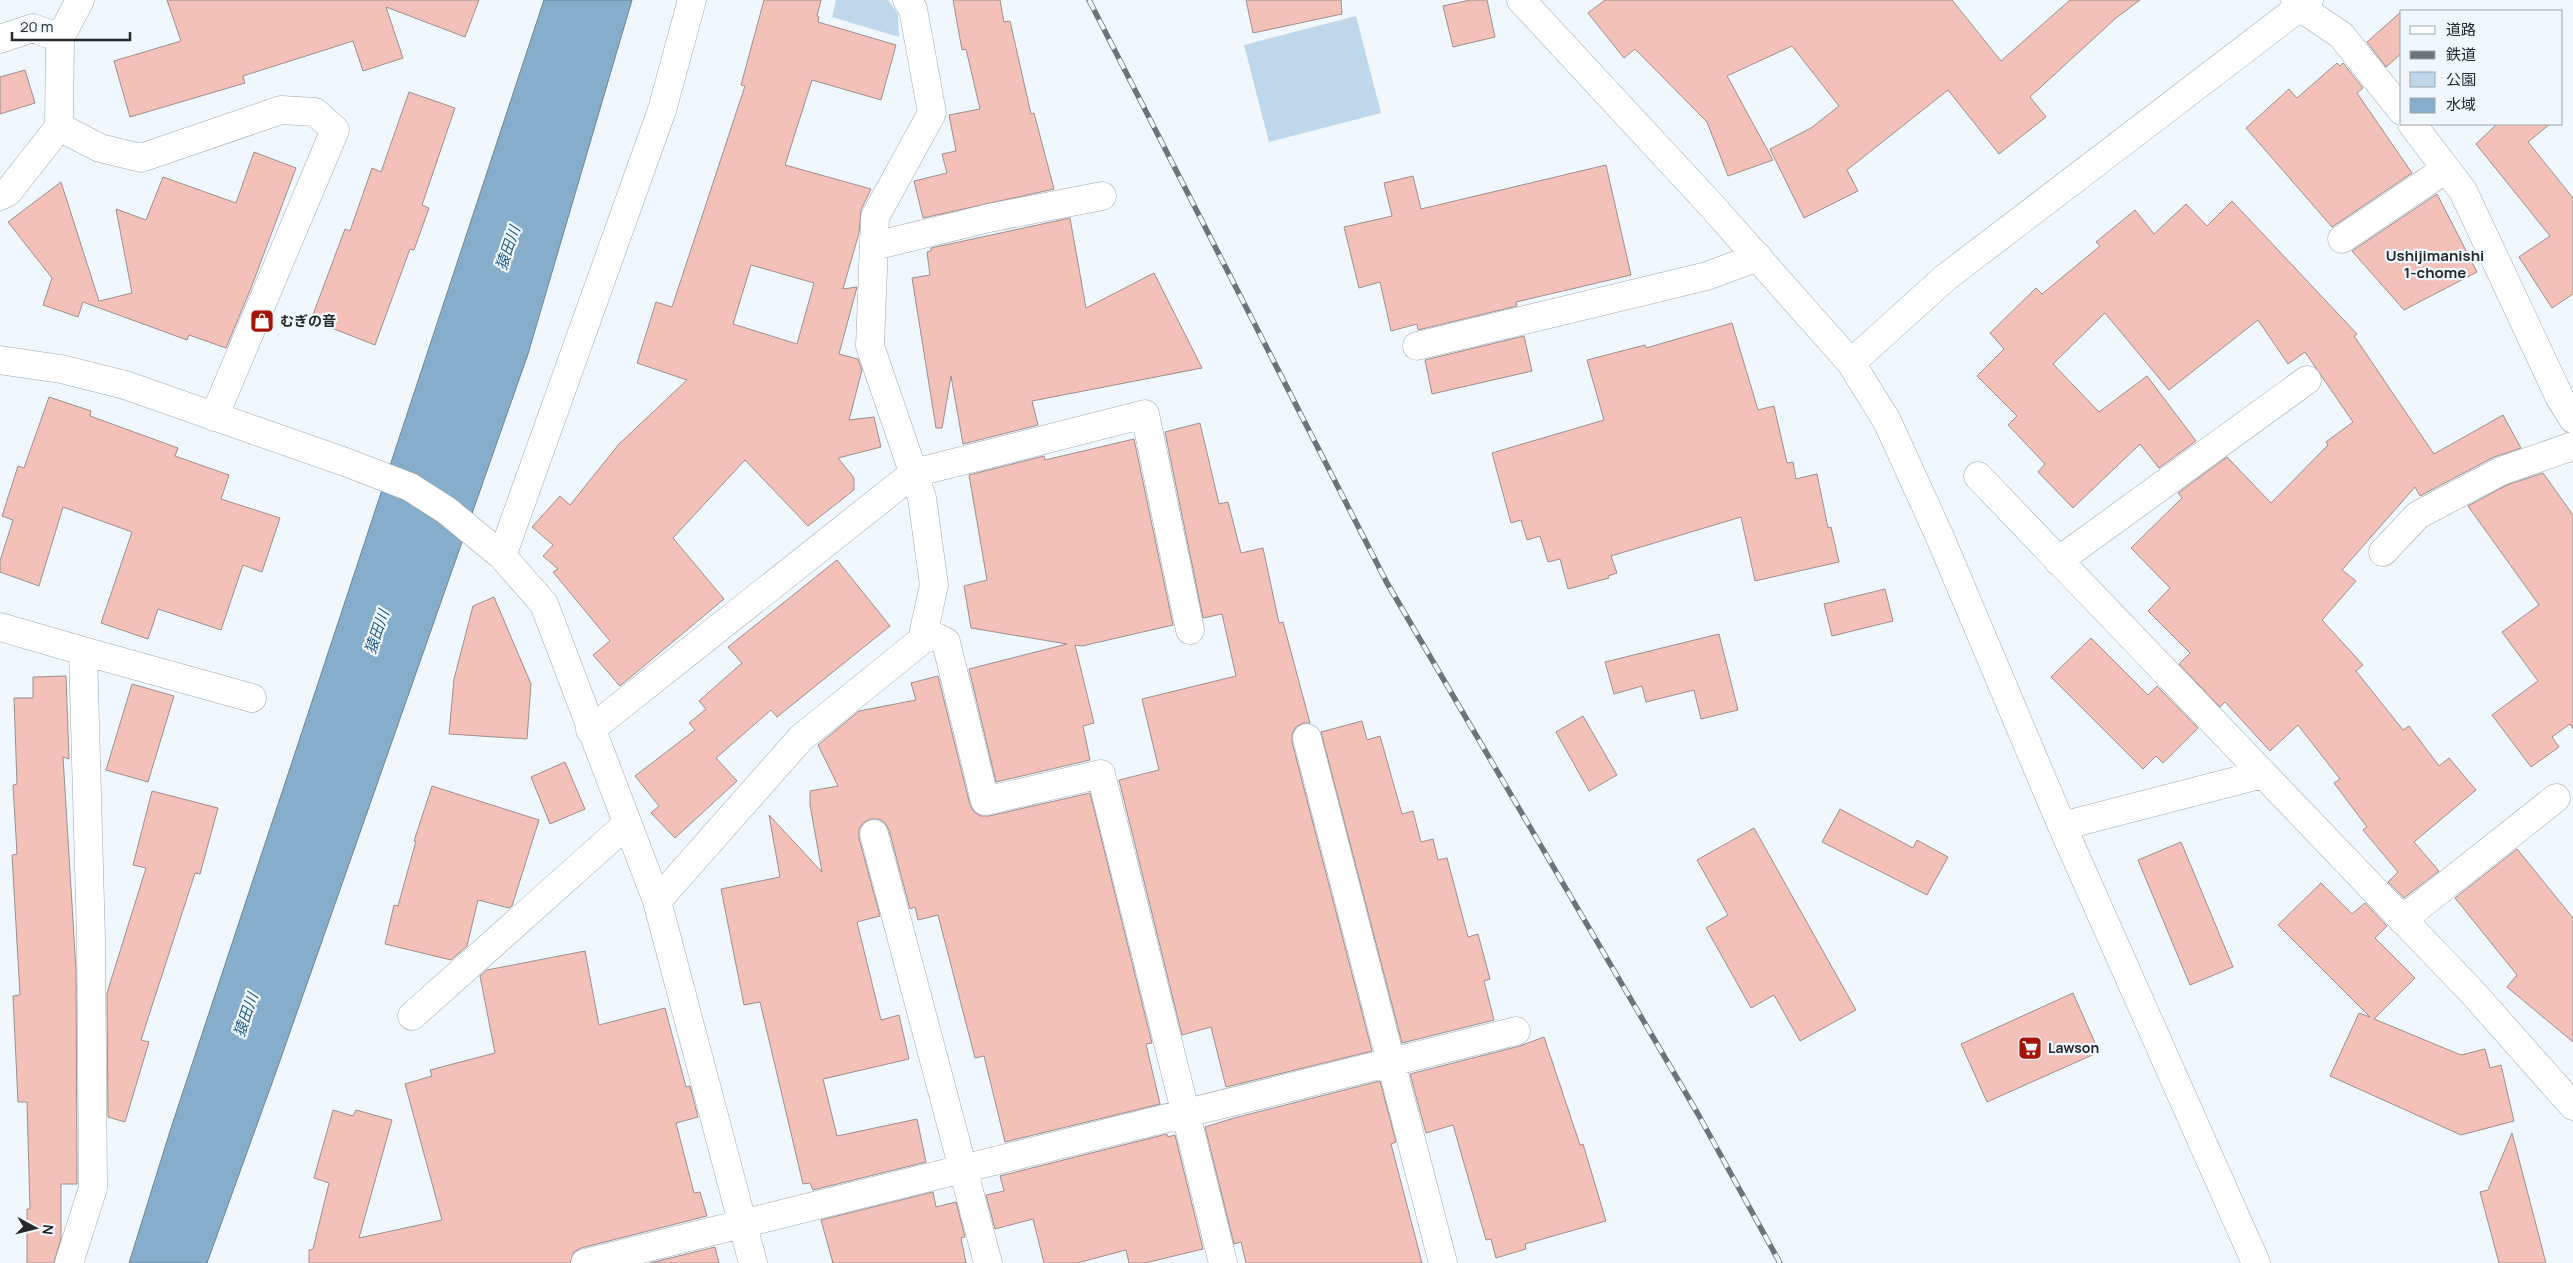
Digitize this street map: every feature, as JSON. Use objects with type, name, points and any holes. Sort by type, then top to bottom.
[{"type":"street","points":[[0,196],[8,192],[59,127],[60,38],[80,0]]},
{"type":"street","points":[[502,556],[662,110],[692,0]]},
{"type":"street","points":[[657,901],[802,738],[922,640],[934,585],[922,498],[870,346],[875,217],[932,113],[913,9],[907,0]]},
{"type":"street","points":[[1521,0],[1711,205],[1851,363],[1887,421],[1939,535],[2062,826],[2256,1263]]},
{"type":"street","points":[[1851,363],[1945,278],[2302,3],[2341,35],[2400,109]]},
{"type":"street","points":[[0,39],[32,28],[60,38]]},
{"type":"street","points":[[59,127],[100,148],[141,158],[281,110],[315,112],[335,130],[214,416]]},
{"type":"street","points":[[2413,125],[2464,191],[2500,265],[2560,398],[2573,419]]},
{"type":"street","points":[[2342,239],[2446,169]]},
{"type":"street","points":[[874,246],[989,218],[1102,196]]},
{"type":"street","points":[[1417,346],[1707,276],[1758,257]]},
{"type":"street","points":[[0,360],[61,369],[125,385],[348,463],[410,487],[446,510],[502,556],[544,604],[626,825],[657,901],[753,1263]]},
{"type":"street","points":[[2058,561],[2307,380]]},
{"type":"street","points":[[590,730],[914,473],[1145,414],[1190,630]]},
{"type":"street","points":[[2383,552],[2418,515],[2501,471],[2573,446]]},
{"type":"street","points":[[1978,476],[2472,993],[2573,1106]]},
{"type":"street","points":[[0,627],[252,698]]},
{"type":"street","points":[[924,631],[946,642],[985,801],[1101,774],[1223,1263]]},
{"type":"street","points":[[69,1263],[93,1188],[91,940],[83,651]]},
{"type":"street","points":[[1307,738],[1443,1263]]},
{"type":"street","points":[[2062,826],[2263,774]]},
{"type":"street","points":[[2402,920],[2556,798]]},
{"type":"street","points":[[412,1016],[626,825]]},
{"type":"street","points":[[874,834],[988,1263]]},
{"type":"street","points":[[585,1263],[963,1167],[1516,1031]]},
{"type":"green space","points":[[836,0],[888,0],[898,14],[899,37],[832,17]]},
{"type":"green space","points":[[1356,16],[1381,113],[1269,142],[1244,45]]},
{"type":"water","name":"猿田川","points":[[544,0],[632,0],[528,354],[207,1263],[129,1263],[171,1128]]},
{"type":"building","points":[[167,0],[479,0],[465,37],[386,7],[403,58],[363,71],[353,41],[243,76],[245,83],[130,117],[114,61],[181,41]]},
{"type":"building","points":[[764,0],[821,0],[817,16],[819,17],[818,22],[896,45],[881,100],[812,80],[785,165],[871,189],[861,210],[859,233],[843,289],[857,287],[839,354],[858,359],[862,370],[849,420],[874,417],[881,447],[838,458],[854,478],[854,490],[808,526],[745,460],[673,538],[724,599],[620,686],[593,655],[610,641],[553,572],[558,569],[543,556],[553,545],[532,527],[560,496],[570,505],[619,444],[687,380],[637,363],[656,302],[672,307],[745,86],[741,85]],"holes":[[[751,265],[814,283],[797,344],[733,324]]]},
{"type":"building","points":[[953,0],[1000,0],[1004,22],[1010,21],[1031,114],[1034,113],[1054,189],[923,218],[914,181],[947,173],[942,154],[956,151],[949,115],[980,109],[966,49],[962,50]]},
{"type":"building","points":[[1246,0],[1341,0],[1342,14],[1253,33]]},
{"type":"building","points":[[1470,0],[1487,0],[1495,37],[1453,47],[1443,6]]},
{"type":"building","points":[[1605,0],[1952,0],[2001,61],[2070,0],[2140,0],[2116,18],[2030,97],[2046,117],[1999,154],[1948,90],[1847,170],[1858,191],[1804,218],[1770,149],[1811,128],[1839,106],[1792,46],[1727,76],[1773,160],[1728,176],[1707,122],[1635,49],[1624,58],[1588,13]]},
{"type":"building","points":[[2400,13],[2400,55],[2386,67],[2367,42]]},
{"type":"building","points":[[2337,63],[2340,66],[2343,63],[2363,88],[2357,93],[2412,173],[2332,227],[2246,128],[2289,89],[2297,98]]},
{"type":"building","points":[[25,70],[35,103],[0,114],[0,77]]},
{"type":"building","points":[[409,92],[455,108],[422,205],[429,208],[414,250],[410,249],[375,345],[311,320],[345,229],[350,231],[372,168],[381,172]]},
{"type":"building","points":[[2496,125],[2549,125],[2528,142],[2573,198],[2573,294],[2552,308],[2519,257],[2550,236],[2476,144]]},
{"type":"building","points":[[254,152],[296,168],[251,288],[226,348],[189,335],[187,340],[83,302],[78,317],[43,305],[52,278],[8,222],[61,182],[99,301],[132,293],[116,209],[146,220],[163,177],[236,203]]},
{"type":"building","points":[[1606,165],[1631,275],[1516,302],[1517,306],[1418,330],[1417,324],[1391,331],[1380,282],[1359,288],[1344,227],[1392,216],[1384,183],[1413,176],[1421,209]]},
{"type":"building","points":[[2437,194],[2477,272],[2404,310],[2352,251]]},
{"type":"building","points":[[2232,201],[2357,334],[2354,336],[2434,454],[2503,415],[2521,448],[2494,457],[2420,496],[2415,487],[2342,570],[2356,581],[2322,620],[2363,665],[2356,671],[2403,730],[2409,726],[2439,766],[2449,758],[2476,790],[2414,842],[2439,871],[2404,898],[2388,882],[2398,872],[2363,830],[2367,827],[2334,783],[2340,779],[2298,725],[2270,751],[2225,702],[2220,707],[2179,664],[2190,653],[2148,611],[2170,588],[2131,548],[2182,498],[2178,493],[2227,457],[2271,503],[2328,445],[2326,442],[2353,422],[2305,352],[2288,364],[2258,320],[2169,390],[2105,313],[2053,364],[2099,412],[2147,376],[2196,441],[2159,468],[2140,444],[2073,508],[2038,472],[2045,464],[2008,425],[2017,416],[1977,376],[2004,349],[1990,333],[2036,288],[2042,294],[2100,246],[2096,242],[2135,210],[2154,234],[2186,204],[2207,226]]},
{"type":"building","points":[[1070,218],[1086,308],[1154,273],[1202,368],[1032,401],[1038,425],[963,444],[951,376],[942,428],[936,428],[912,278],[930,275],[927,252],[931,251],[931,248]]},
{"type":"building","points":[[1732,323],[1758,410],[1774,406],[1787,463],[1793,462],[1796,479],[1817,474],[1828,528],[1831,527],[1839,562],[1755,581],[1741,517],[1611,556],[1617,573],[1608,576],[1609,578],[1568,589],[1560,559],[1548,562],[1540,536],[1527,540],[1521,520],[1511,523],[1492,453],[1604,420],[1587,360],[1645,345],[1646,348]]},
{"type":"building","points":[[1524,336],[1532,371],[1432,394],[1425,360]]},
{"type":"building","points":[[49,397],[91,411],[90,416],[178,448],[175,456],[229,475],[221,499],[280,518],[262,572],[243,565],[221,630],[158,609],[148,639],[101,623],[132,532],[63,507],[39,586],[0,572],[0,561],[13,520],[2,516],[18,466],[24,468]]},
{"type":"building","points":[[1200,423],[1219,504],[1228,502],[1241,553],[1263,548],[1279,623],[1283,622],[1310,723],[1303,723],[1296,727],[1292,734],[1292,742],[1372,1051],[1226,1087],[1211,1027],[1182,1035],[1119,780],[1159,770],[1142,699],[1236,676],[1222,614],[1203,618],[1165,432]]},
{"type":"building","points":[[1134,439],[1173,625],[1082,646],[1075,645],[1094,723],[1083,726],[1090,760],[996,782],[969,669],[1067,644],[971,628],[964,586],[987,580],[969,475],[1044,456],[1045,460]]},
{"type":"building","points":[[2543,473],[2573,515],[2573,729],[2570,724],[2552,737],[2559,747],[2531,767],[2492,715],[2538,681],[2502,632],[2539,605],[2468,506],[2507,485]]},
{"type":"building","points":[[837,560],[890,626],[777,717],[771,710],[716,758],[737,781],[675,838],[651,813],[659,806],[635,776],[695,730],[689,723],[706,709],[699,701],[742,663],[728,647]]},
{"type":"building","points":[[1885,589],[1893,621],[1832,636],[1824,604]]},
{"type":"building","points":[[494,597],[531,684],[527,739],[449,734],[454,679],[473,606]]},
{"type":"building","points":[[1719,634],[1738,710],[1701,719],[1694,690],[1646,702],[1642,686],[1614,694],[1605,662]]},
{"type":"building","points":[[2091,638],[2148,695],[2157,686],[2198,728],[2163,763],[2156,756],[2143,769],[2051,677]]},
{"type":"building","points":[[66,676],[69,759],[63,757],[76,970],[77,1184],[61,1184],[61,1238],[54,1263],[27,1263],[27,1209],[30,1209],[27,1102],[18,1102],[13,996],[20,995],[12,855],[17,854],[13,785],[17,784],[14,698],[33,698],[33,677]]},
{"type":"building","points":[[938,676],[970,805],[974,812],[981,816],[989,816],[1090,793],[1152,1043],[1146,1044],[1160,1104],[1005,1142],[984,1056],[975,1058],[938,915],[918,920],[915,907],[910,909],[889,830],[885,823],[879,819],[870,819],[863,823],[859,829],[859,838],[880,916],[857,922],[881,1020],[899,1015],[909,1059],[823,1079],[837,1136],[917,1119],[926,1162],[813,1190],[810,1183],[803,1184],[760,1002],[744,1005],[721,889],[780,877],[769,815],[822,872],[810,805],[810,791],[838,786],[818,745],[859,711],[916,700],[911,683]]},
{"type":"building","points":[[132,684],[174,696],[148,782],[106,770]]},
{"type":"building","points":[[1583,716],[1617,775],[1589,791],[1556,732]]},
{"type":"building","points":[[1362,721],[1367,740],[1380,736],[1402,814],[1413,811],[1421,842],[1433,839],[1438,860],[1447,858],[1468,937],[1478,934],[1490,979],[1484,981],[1494,1020],[1402,1043],[1321,732]]},
{"type":"building","points":[[565,762],[585,809],[550,824],[531,777]]},
{"type":"building","points":[[432,786],[539,820],[512,906],[509,908],[478,900],[467,946],[451,960],[385,944],[394,905],[398,906],[416,841],[414,841]]},
{"type":"building","points":[[152,791],[218,808],[200,874],[195,873],[141,1040],[149,1042],[125,1122],[108,1117],[107,993],[146,868],[133,865]]},
{"type":"building","points":[[1840,809],[1913,848],[1917,840],[1948,857],[1927,895],[1822,842]]},
{"type":"building","points":[[1754,828],[1856,1010],[1800,1041],[1774,995],[1751,1008],[1706,928],[1728,915],[1697,860]]},
{"type":"building","points":[[2181,842],[2233,967],[2190,985],[2138,860]]},
{"type":"building","points":[[2517,849],[2573,918],[2573,1042],[2507,987],[2517,975],[2455,898]]},
{"type":"building","points":[[2321,883],[2352,914],[2365,903],[2387,926],[2375,938],[2415,978],[2374,1019],[2461,1055],[2485,1049],[2490,1068],[2501,1065],[2514,1121],[2461,1135],[2330,1076],[2359,1013],[2370,1017],[2278,925]]},
{"type":"building","points":[[585,951],[599,1025],[665,1008],[686,1087],[690,1086],[698,1117],[676,1123],[694,1193],[700,1192],[707,1216],[581,1248],[574,1252],[570,1263],[309,1263],[309,1250],[313,1249],[329,1183],[314,1178],[333,1110],[353,1116],[356,1110],[392,1120],[359,1238],[442,1220],[405,1084],[432,1076],[430,1070],[495,1053],[480,976],[487,970]]},
{"type":"building","name":"Lawson","points":[[2073,993],[2099,1052],[1987,1102],[1961,1044]]},
{"type":"building","points":[[1544,1037],[1580,1145],[1583,1144],[1606,1221],[1525,1244],[1526,1249],[1496,1258],[1491,1239],[1486,1240],[1453,1125],[1426,1133],[1410,1074],[1520,1046]]},
{"type":"building","points":[[1380,1081],[1396,1142],[1391,1144],[1422,1263],[1246,1263],[1241,1242],[1234,1244],[1205,1127]]},
{"type":"building","points":[[2512,1133],[2546,1263],[2499,1263],[2480,1192],[2488,1190]]},
{"type":"building","points":[[1167,1134],[1168,1137],[1175,1135],[1203,1249],[1145,1263],[1129,1263],[1126,1250],[1077,1263],[1044,1263],[1033,1219],[995,1229],[986,1195],[1004,1191],[1000,1176]]},
{"type":"building","points":[[933,1192],[936,1207],[956,1202],[965,1237],[961,1238],[966,1263],[833,1263],[821,1220]]},
{"type":"building","points":[[715,1247],[719,1263],[650,1263]]},
{"type":"railway","points":[[1089,0],[1387,583],[1698,1114],[1780,1263]]},
{"type":"place","name":"むぎの音","points":[[262,321]]},
{"type":"place","name":"Lawson","points":[[2030,1048]]},
{"type":"district","name":"Ushijimanishi 1-chome","points":[[2435,264]]}]
